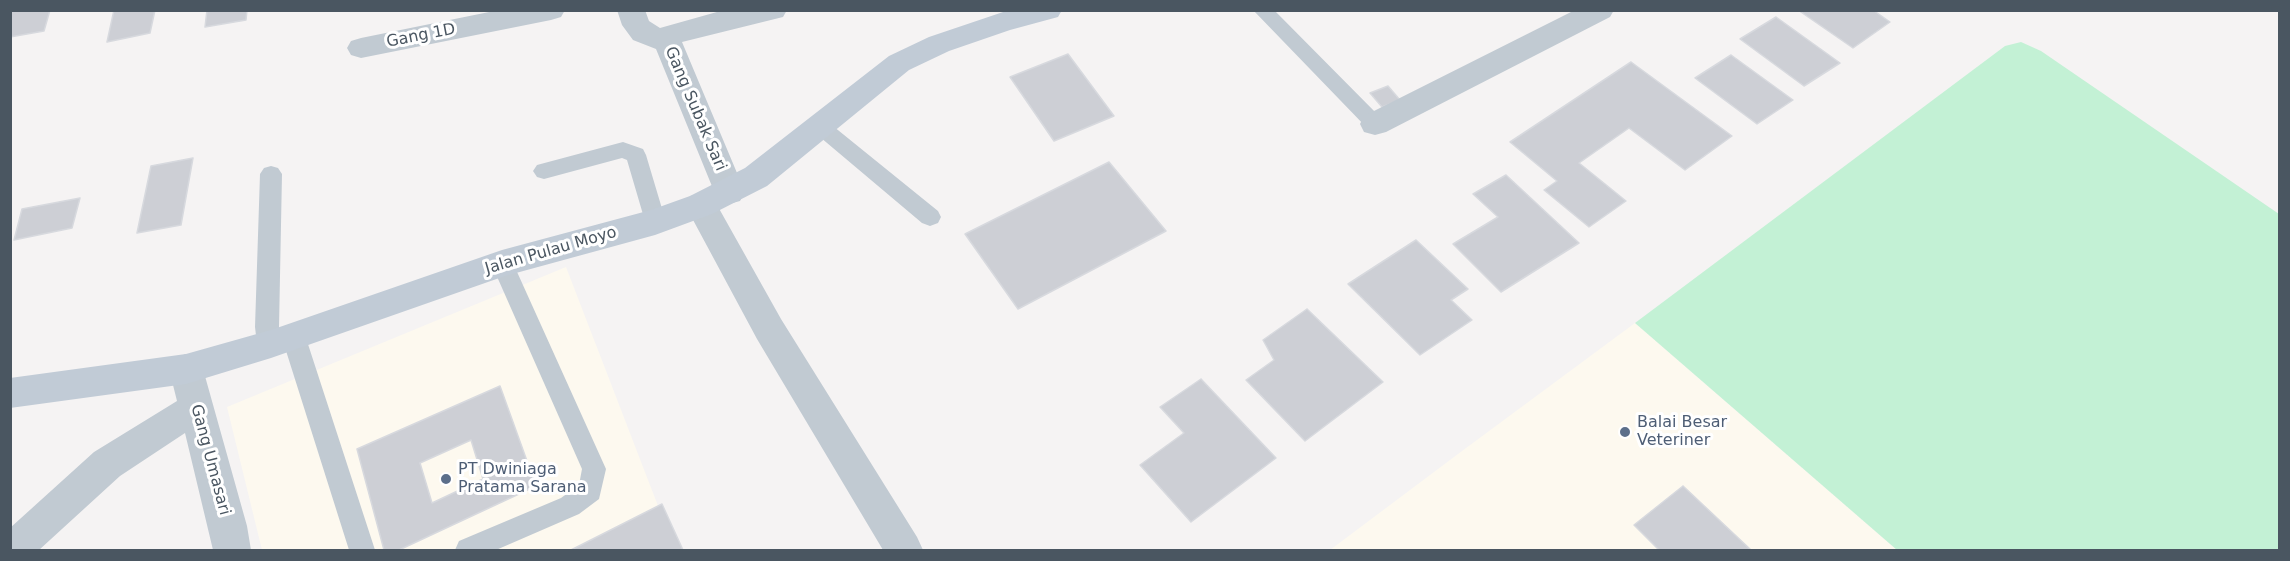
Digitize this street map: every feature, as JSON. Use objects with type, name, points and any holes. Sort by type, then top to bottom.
[{"type":"street","name":"Gang 1D","points":[[361,48],[551,10]]},
{"type":"street","name":"Gang Subak Sari","points":[[631,10],[638,29],[668,42],[769,329],[904,550]]},
{"type":"street","points":[[661,38],[773,10]]},
{"type":"street","name":"Jalan Pulau Moyo","points":[[10,393],[186,369],[281,340],[502,263],[653,216],[717,182],[756,177],[899,63],[939,44],[1003,22],[1048,10]]},
{"type":"street","points":[[1375,124],[1593,12]]},
{"type":"street","name":"Gang Umasari","points":[[186,369],[228,526],[232,550]]},
{"type":"street","points":[[13,550],[106,464],[196,408]]},
{"type":"lane","points":[[1262,10],[1375,124]]},
{"type":"lane","points":[[821,127],[930,217]]},
{"type":"lane","points":[[544,171],[623,150],[636,155],[653,216]]},
{"type":"lane","points":[[271,174],[267,327],[281,340],[362,550]]},
{"type":"lane","points":[[468,550],[570,506],[590,491],[594,469],[502,263]]},
{"type":"shaded area","name":"PT Dwiniaga Pratama Sarana","points":[[566,267],[675,550],[262,550],[227,407]]},
{"type":"shaded area","name":"Balai Besar Veteriner","points":[[1635,323],[1897,550],[1330,550],[1458,454]]},
{"type":"green space","points":[[2021,42],[2041,51],[2279,214],[2279,550],[1897,550],[1635,323],[2005,46]]},
{"type":"building","points":[[10,10],[50,10],[44,31],[10,37]]},
{"type":"building","points":[[114,10],[155,10],[150,33],[107,42]]},
{"type":"building","points":[[207,10],[247,10],[246,20],[205,27]]},
{"type":"building","points":[[1798,10],[1873,10],[1890,22],[1853,48]]},
{"type":"building","points":[[1776,17],[1840,63],[1804,86],[1740,39]]},
{"type":"building","points":[[1068,54],[1114,116],[1054,141],[1010,77]]},
{"type":"building","points":[[1731,55],[1793,100],[1757,124],[1695,78]]},
{"type":"building","points":[[1631,62],[1732,136],[1685,170],[1629,128],[1579,163],[1626,201],[1589,227],[1544,190],[1557,181],[1510,142]]},
{"type":"building","points":[[1388,86],[1400,100],[1382,107],[1370,93]]},
{"type":"building","points":[[193,158],[181,225],[137,233],[151,166]]},
{"type":"building","points":[[1109,162],[1166,231],[1018,309],[965,234]]},
{"type":"building","points":[[1506,175],[1579,243],[1501,292],[1453,244],[1498,217],[1473,194]]},
{"type":"building","points":[[80,198],[72,228],[14,240],[22,209]]},
{"type":"building","points":[[1416,240],[1468,289],[1451,300],[1472,320],[1420,355],[1348,284]]},
{"type":"building","points":[[1307,309],[1383,382],[1305,441],[1246,380],[1274,360],[1263,340]]},
{"type":"building","points":[[1201,379],[1276,458],[1191,522],[1140,465],[1184,433],[1160,407]]},
{"type":"building","points":[[500,386],[536,486],[399,550],[384,550],[357,449]],"holes":[[[471,440],[483,479],[432,503],[420,463]]]},
{"type":"building","points":[[1683,486],[1751,550],[1659,550],[1634,525]]},
{"type":"building","points":[[662,504],[683,550],[571,550]]},
{"type":"place","name":"Balai Besar Veteriner","points":[[1625,432]]},
{"type":"place","name":"PT Dwiniaga Pratama Sarana","points":[[446,479]]}]
